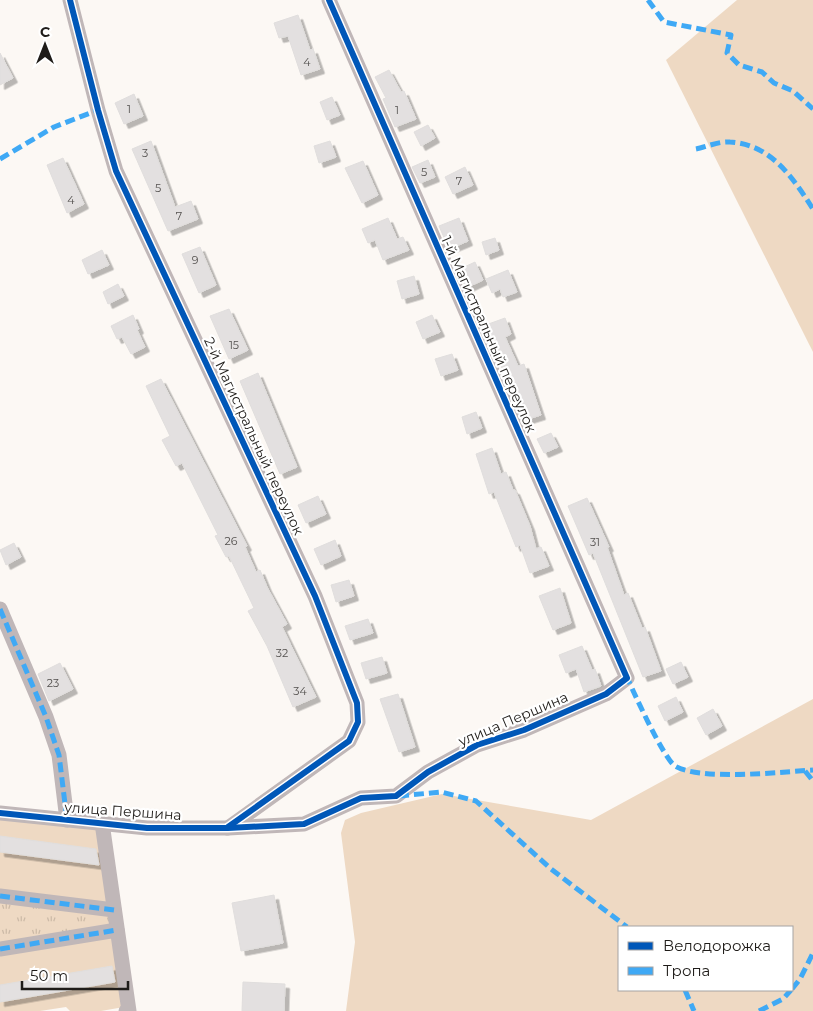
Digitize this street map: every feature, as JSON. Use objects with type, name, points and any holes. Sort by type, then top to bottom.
[{"type":"street","name":"2-й Магистральный переулок","points":[[70,0],[98,110],[116,171],[315,596],[357,703],[358,722],[350,741],[228,828]]},
{"type":"street","name":"1-й Магистральный переулок","points":[[329,0],[627,678]]},
{"type":"street","points":[[0,609],[46,718],[59,755],[67,820]]},
{"type":"street","name":"улица Першина","points":[[0,813],[147,828],[228,828],[304,824],[361,798],[396,796],[428,772],[477,745],[524,730],[606,694],[627,678]]},
{"type":"street","points":[[102,824],[128,1011],[126,1011]]},
{"type":"street","points":[[0,896],[114,910]]},
{"type":"street","points":[[0,949],[117,930]]},
{"type":"green space","points":[[737,0],[813,0],[813,352],[666,60]]},
{"type":"green space","points":[[813,699],[813,1011],[346,1011],[355,942],[341,833],[345,820],[361,813],[442,794],[591,820]]},
{"type":"green space","points":[[0,817],[100,827],[111,906],[0,893]]},
{"type":"green space","points":[[0,901],[111,914],[113,926],[0,943]]},
{"type":"green space","points":[[114,935],[124,1007],[101,1011],[70,1011],[66,1007],[40,1011],[0,1011],[0,952]]},
{"type":"building","points":[[298,15],[310,50],[313,49],[320,69],[301,75],[288,36],[279,38],[274,23]]},
{"type":"building","points":[[0,53],[13,78],[0,85]]},
{"type":"building","points":[[389,70],[401,92],[404,91],[416,119],[395,127],[383,99],[386,98],[375,77]]},
{"type":"building","points":[[134,94],[143,116],[124,124],[115,103]]},
{"type":"building","points":[[332,97],[340,115],[327,120],[320,102]]},
{"type":"building","points":[[428,125],[435,138],[421,146],[414,132]]},
{"type":"building","points":[[151,141],[175,207],[191,201],[198,219],[168,231],[132,149]]},
{"type":"building","points":[[330,141],[336,157],[319,163],[314,146]]},
{"type":"building","points":[[63,158],[84,204],[67,213],[47,165]]},
{"type":"building","points":[[428,160],[435,177],[420,183],[412,167]]},
{"type":"building","points":[[363,161],[378,195],[362,203],[345,168]]},
{"type":"building","points":[[465,167],[473,185],[453,194],[445,177]]},
{"type":"building","points":[[388,218],[397,239],[403,237],[409,250],[383,260],[375,240],[368,243],[362,229]]},
{"type":"building","points":[[459,218],[468,241],[449,249],[439,226]]},
{"type":"building","points":[[495,238],[499,250],[486,255],[482,242]]},
{"type":"building","points":[[200,247],[216,285],[199,293],[182,254]]},
{"type":"building","points":[[102,250],[109,265],[88,274],[82,260]]},
{"type":"building","points":[[475,262],[483,280],[466,288],[458,270]]},
{"type":"building","points":[[508,270],[517,292],[503,297],[500,289],[492,293],[486,279]]},
{"type":"building","points":[[414,276],[419,294],[402,299],[397,281]]},
{"type":"building","points":[[118,284],[124,296],[108,304],[103,292]]},
{"type":"building","points":[[229,309],[248,350],[229,359],[210,316]]},
{"type":"building","points":[[133,315],[139,329],[137,330],[145,347],[131,354],[122,337],[117,339],[111,326]]},
{"type":"building","points":[[432,315],[440,332],[423,339],[416,322]]},
{"type":"building","points":[[505,318],[511,334],[505,337],[518,366],[524,364],[541,415],[525,420],[514,383],[505,366],[502,368],[483,326]]},
{"type":"building","points":[[452,354],[458,370],[441,376],[435,359]]},
{"type":"building","points":[[258,373],[297,467],[280,474],[240,381]]},
{"type":"building","points":[[161,379],[247,546],[245,547],[256,572],[260,570],[287,624],[282,627],[316,697],[293,707],[267,646],[248,611],[254,608],[229,556],[226,557],[215,536],[218,535],[182,463],[176,466],[162,440],[170,436],[146,386]]},
{"type":"building","points":[[476,412],[482,428],[467,434],[462,417]]},
{"type":"building","points":[[551,433],[558,447],[544,453],[537,439]]},
{"type":"building","points":[[492,448],[501,474],[506,472],[513,490],[515,490],[530,526],[536,549],[541,547],[549,566],[530,573],[520,545],[516,547],[494,492],[489,494],[476,454]]},
{"type":"building","points":[[318,496],[326,514],[306,523],[298,505]]},
{"type":"building","points":[[587,498],[609,547],[607,547],[624,595],[628,593],[642,628],[645,627],[661,671],[643,677],[593,553],[589,555],[568,506]]},
{"type":"building","points":[[335,540],[341,556],[321,565],[314,549]]},
{"type":"building","points":[[14,543],[21,557],[6,565],[0,550]]},
{"type":"building","points":[[349,580],[354,596],[336,602],[331,585]]},
{"type":"building","points":[[560,588],[571,623],[553,630],[539,596]]},
{"type":"building","points":[[368,619],[373,633],[350,640],[345,626]]},
{"type":"building","points":[[582,646],[592,670],[595,669],[601,686],[584,692],[576,669],[566,673],[559,655]]},
{"type":"building","points":[[382,657],[387,673],[366,679],[361,663]]},
{"type":"building","points":[[681,662],[688,677],[673,684],[666,669]]},
{"type":"building","points":[[60,663],[73,689],[49,701],[38,674]]},
{"type":"building","points":[[398,694],[415,747],[399,752],[380,699]]},
{"type":"building","points":[[676,697],[683,712],[665,721],[658,706]]},
{"type":"building","points":[[713,709],[722,726],[706,735],[697,718]]},
{"type":"building","points":[[0,836],[96,849],[99,865],[0,852]]},
{"type":"building","points":[[274,895],[283,943],[241,951],[232,903]]},
{"type":"building","points":[[112,966],[115,982],[0,1002],[0,985]]},
{"type":"building","points":[[243,982],[285,984],[284,1011],[242,1011]]},
{"type":"marked path","points":[[648,0],[664,22],[731,35],[727,53],[739,65],[762,72],[774,83],[793,91],[813,109]]},
{"type":"marked path","points":[[0,159],[54,127],[98,110]]},
{"type":"marked path","points":[[696,149],[726,142],[745,144],[757,149],[769,156],[789,175],[813,209]]},
{"type":"marked path","points":[[0,609],[46,717],[59,755],[67,820]]},
{"type":"marked path","points":[[626,675],[657,738],[670,761],[675,766],[687,771],[721,774],[762,774],[813,770]]},
{"type":"marked path","points":[[805,771],[813,781]]},
{"type":"marked path","points":[[399,796],[441,792],[476,801],[551,869],[626,926]]},
{"type":"marked path","points":[[0,896],[114,910]]},
{"type":"marked path","points":[[0,949],[117,930]]},
{"type":"marked path","points":[[793,988],[800,979],[813,953]]},
{"type":"marked path","points":[[685,991],[694,1011]]},
{"type":"marked path","points":[[759,1011],[783,999],[790,991]]},
{"type":"cycle path","points":[[70,0],[98,110],[116,171],[315,596],[357,703],[358,722],[349,741],[228,827]]},
{"type":"cycle path","points":[[0,813],[147,828],[228,828],[304,824],[361,798],[396,796],[428,772],[477,745],[524,730],[606,694],[627,678],[329,0]]}]
